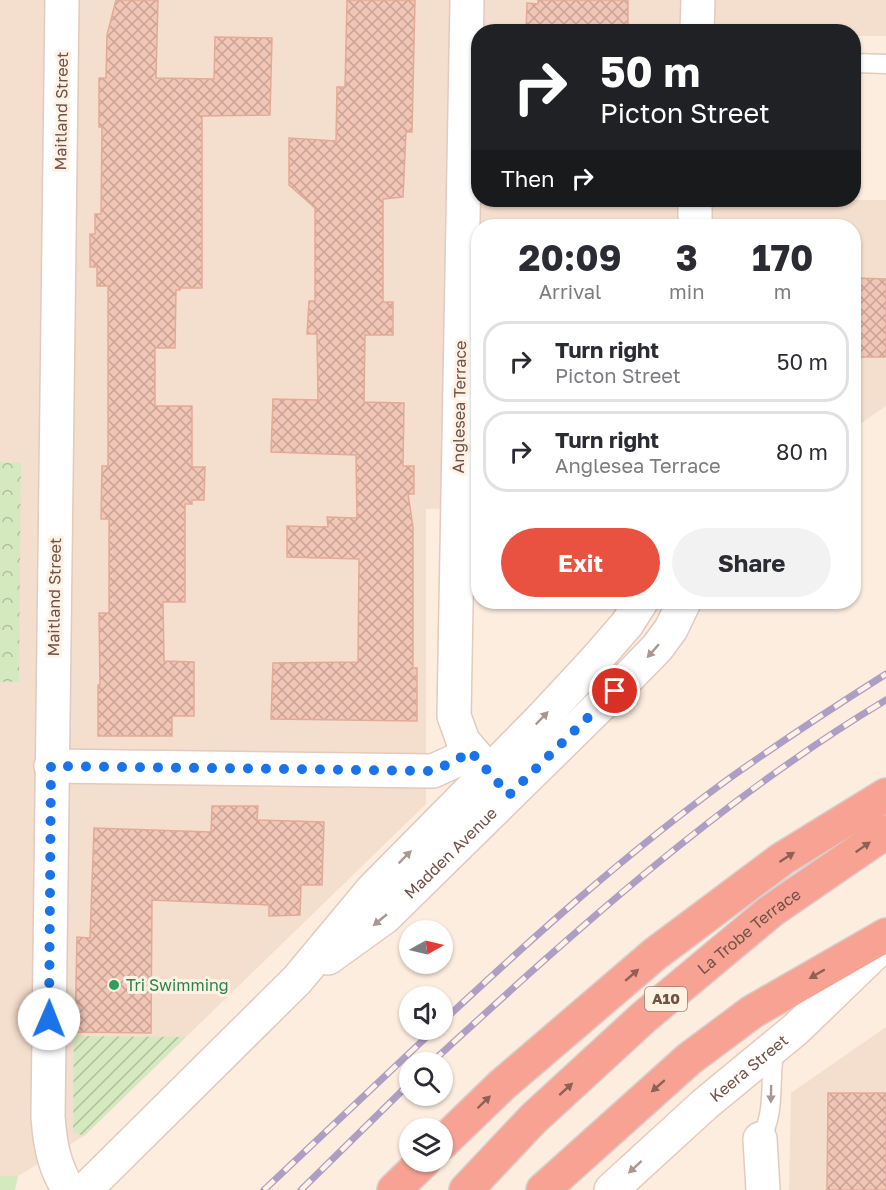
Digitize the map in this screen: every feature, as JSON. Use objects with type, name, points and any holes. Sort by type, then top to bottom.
[{"type":"highway","points":[[453,1132],[502,1085],[655,954],[782,860],[886,795]]},
{"type":"highway","name":"La Trobe Terrace","points":[[466,1190],[533,1119],[644,1017],[771,911],[886,831]]},
{"type":"highway","points":[[543,1190],[680,1067],[753,1012],[886,935]]},
{"type":"highway","points":[[394,1190],[413,1172]]},
{"type":"street","name":"Maitland Street","points":[[62,0],[48,1117],[53,1158],[69,1190]]},
{"type":"street","name":"Anglesea Terrace","points":[[467,0],[453,704],[456,727],[489,772]]},
{"type":"street","points":[[698,0],[698,24]]},
{"type":"street","name":"Madden Avenue","points":[[85,1190],[297,980],[385,917],[489,772],[601,655],[627,624],[636,609]]},
{"type":"street","name":"Madden Avenue","points":[[489,772],[657,648],[680,609]]},
{"type":"street","points":[[51,766],[433,771],[457,760],[489,772]]},
{"type":"street","name":"Keera Street","points":[[611,1190],[705,1104],[796,1029],[886,942]]},
{"type":"street","points":[[760,1138],[763,1190]]},
{"type":"lane","points":[[861,63],[886,64]]},
{"type":"lane","points":[[760,1138],[770,1117],[771,1073],[775,1047]]},
{"type":"shaded area","points":[[0,0],[886,0],[886,36],[861,36],[861,24],[471,24],[471,207],[861,207],[861,200],[886,200],[886,406],[861,423],[861,219],[471,219],[471,508],[426,509],[426,804],[84,1136],[18,1176],[0,1176]]},
{"type":"shaded area","points":[[886,1027],[886,1190],[789,1190],[791,1093]]},
{"type":"green space","points":[[0,462],[21,463],[19,682],[0,682]]},
{"type":"green space","points":[[74,1036],[186,1037],[84,1136],[73,1132]]},
{"type":"green space","points":[[0,1176],[18,1176],[15,1190],[0,1190]]},
{"type":"building","points":[[116,0],[158,0],[156,78],[214,79],[215,37],[272,38],[270,115],[202,116],[202,288],[176,290],[175,348],[155,348],[155,406],[192,406],[192,467],[205,467],[204,500],[192,500],[192,504],[185,504],[185,602],[163,602],[164,661],[194,662],[194,716],[172,716],[172,736],[98,736],[99,613],[109,613],[109,519],[101,519],[102,466],[108,466],[108,286],[97,286],[97,267],[90,267],[90,234],[95,234],[95,214],[101,214],[102,127],[99,127],[99,78],[106,78],[107,35]]},
{"type":"building","points":[[347,0],[415,0],[412,132],[406,132],[403,197],[383,199],[383,302],[393,302],[393,335],[365,335],[364,402],[404,403],[403,466],[414,466],[414,494],[408,494],[413,527],[413,668],[417,668],[417,721],[271,719],[273,663],[358,662],[359,559],[287,557],[287,526],[328,527],[327,517],[357,518],[356,455],[271,452],[273,399],[318,400],[317,334],[307,334],[309,301],[315,301],[315,208],[289,185],[289,138],[336,141],[337,87],[345,87]]},
{"type":"building","points":[[538,0],[628,0],[628,24],[526,24],[527,3],[538,4]]},
{"type":"building","points":[[861,278],[886,279],[886,357],[861,357]]},
{"type":"building","points":[[212,806],[258,806],[257,820],[324,822],[322,885],[301,885],[300,915],[269,916],[269,905],[152,900],[151,1033],[75,1032],[77,937],[90,938],[94,828],[211,832]]},
{"type":"building","points":[[828,1093],[886,1093],[886,1190],[827,1190]]},
{"type":"railway","points":[[453,1012],[581,897],[690,808],[766,753],[886,674]]},
{"type":"railway","points":[[443,1052],[594,916],[650,869],[765,780],[886,700]]},
{"type":"railway","points":[[264,1190],[423,1040]]},
{"type":"railway","points":[[301,1190],[399,1094]]},
{"type":"place","name":"Tri Swimming","points":[[114,985]]},
{"type":"route","points":[[49,1019],[51,766],[433,771],[470,751],[509,795],[615,691]]}]
